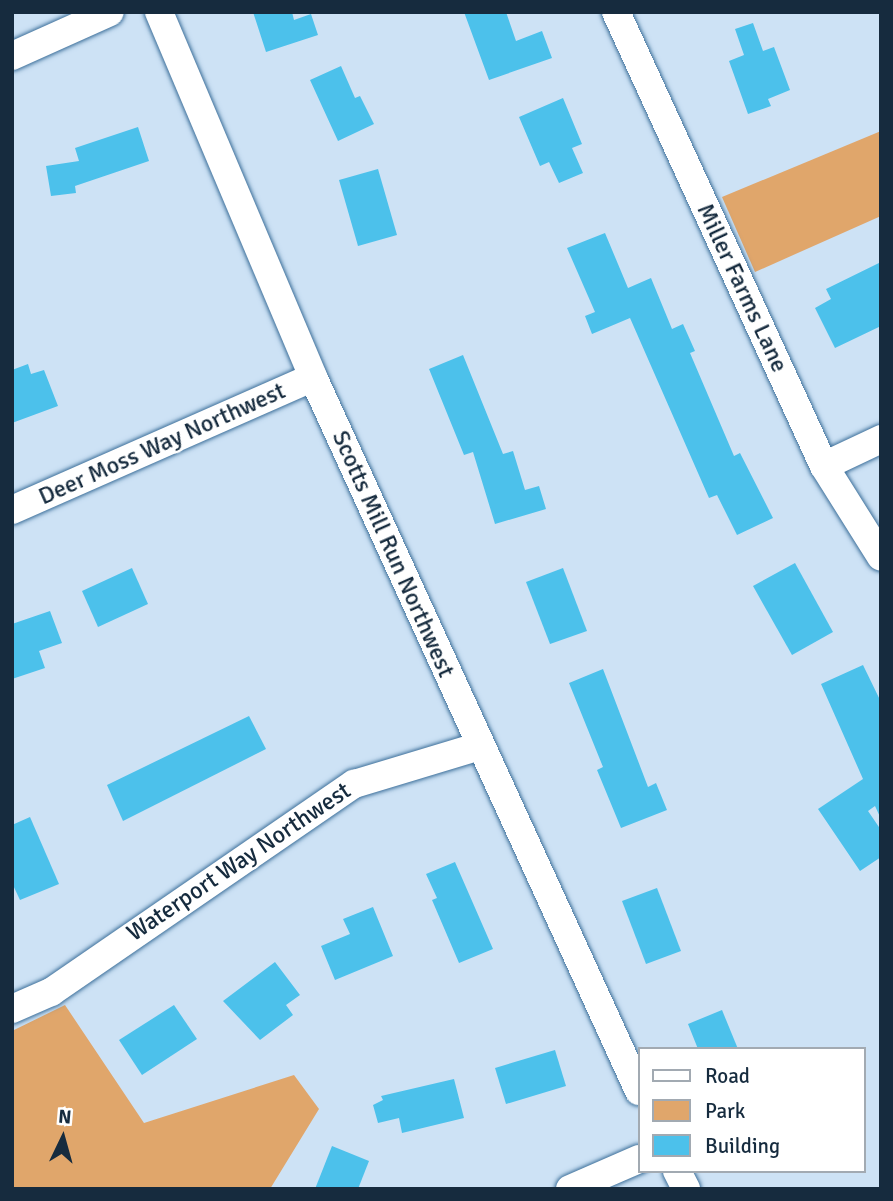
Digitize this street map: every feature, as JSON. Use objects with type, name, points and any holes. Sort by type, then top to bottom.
[{"type":"street","points":[[12,56],[110,12]]},
{"type":"street","name":"Scotts Mill Run Northwest","points":[[159,12],[313,377],[638,1089]]},
{"type":"street","name":"Miller Farms Lane","points":[[616,12],[824,466],[881,557]]},
{"type":"street","name":"Deer Moss Way Northwest","points":[[12,510],[313,377]]},
{"type":"street","points":[[824,466],[881,439]]},
{"type":"street","name":"Waterport Way Northwest","points":[[12,1009],[51,992],[354,783],[480,746]]},
{"type":"street","points":[[570,1189],[638,1159]]},
{"type":"street","points":[[678,1173],[686,1189]]},
{"type":"green space","points":[[881,131],[881,216],[755,272],[722,197]]},
{"type":"green space","points":[[65,1005],[144,1123],[294,1075],[319,1109],[270,1189],[12,1189],[12,1031]]},
{"type":"building","points":[[253,12],[292,12],[294,20],[311,14],[318,35],[266,52]]},
{"type":"building","points":[[464,12],[506,12],[516,41],[542,31],[552,58],[489,80]]},
{"type":"building","points":[[753,23],[763,51],[774,47],[790,90],[768,99],[771,106],[748,114],[729,61],[744,55],[735,29]]},
{"type":"building","points":[[341,66],[355,98],[360,96],[374,124],[338,141],[310,80]]},
{"type":"building","points":[[563,98],[582,144],[572,148],[583,173],[559,183],[549,162],[540,166],[519,117]]},
{"type":"building","points":[[138,127],[149,161],[75,186],[76,193],[51,196],[46,166],[79,161],[75,148]]},
{"type":"building","points":[[378,169],[397,235],[358,246],[339,180]]},
{"type":"building","points":[[605,233],[628,288],[651,278],[672,329],[683,324],[695,351],[690,353],[734,456],[740,453],[773,518],[737,535],[717,495],[709,498],[630,318],[592,334],[585,316],[595,312],[567,248]]},
{"type":"building","points":[[881,262],[881,326],[835,348],[815,308],[831,299],[826,289]]},
{"type":"building","points":[[463,355],[503,454],[513,451],[525,490],[539,486],[546,509],[495,524],[473,452],[464,455],[429,369]]},
{"type":"building","points":[[28,364],[31,374],[44,370],[58,406],[12,423],[12,370]]},
{"type":"building","points":[[795,563],[833,632],[792,655],[753,586]]},
{"type":"building","points":[[132,568],[148,604],[98,627],[82,591]]},
{"type":"building","points":[[563,568],[587,631],[550,644],[526,582]]},
{"type":"building","points":[[50,611],[62,643],[39,651],[45,668],[12,679],[12,624]]},
{"type":"building","points":[[863,665],[881,702],[881,819],[875,806],[868,811],[881,830],[881,857],[860,871],[818,809],[863,779],[821,684]]},
{"type":"building","points":[[603,669],[648,787],[656,783],[667,810],[621,828],[597,770],[603,767],[569,683]]},
{"type":"building","points":[[249,716],[266,749],[123,821],[107,785]]},
{"type":"building","points":[[30,817],[59,884],[20,900],[12,883],[12,825]]},
{"type":"building","points":[[455,862],[493,949],[459,963],[432,900],[437,898],[426,874]]},
{"type":"building","points":[[657,888],[681,951],[646,964],[622,901]]},
{"type":"building","points":[[373,907],[393,956],[335,980],[321,946],[350,934],[343,919]]},
{"type":"building","points":[[275,962],[300,995],[286,1005],[293,1015],[260,1040],[223,1001]]},
{"type":"building","points":[[174,1005],[197,1039],[142,1075],[119,1040]]},
{"type":"building","points":[[722,1010],[737,1047],[697,1047],[688,1024]]},
{"type":"building","points":[[555,1050],[566,1086],[506,1104],[495,1068]]},
{"type":"building","points":[[454,1079],[464,1118],[402,1133],[399,1118],[378,1123],[373,1105],[383,1100],[381,1096]]},
{"type":"building","points":[[332,1146],[369,1161],[358,1189],[315,1189]]}]
